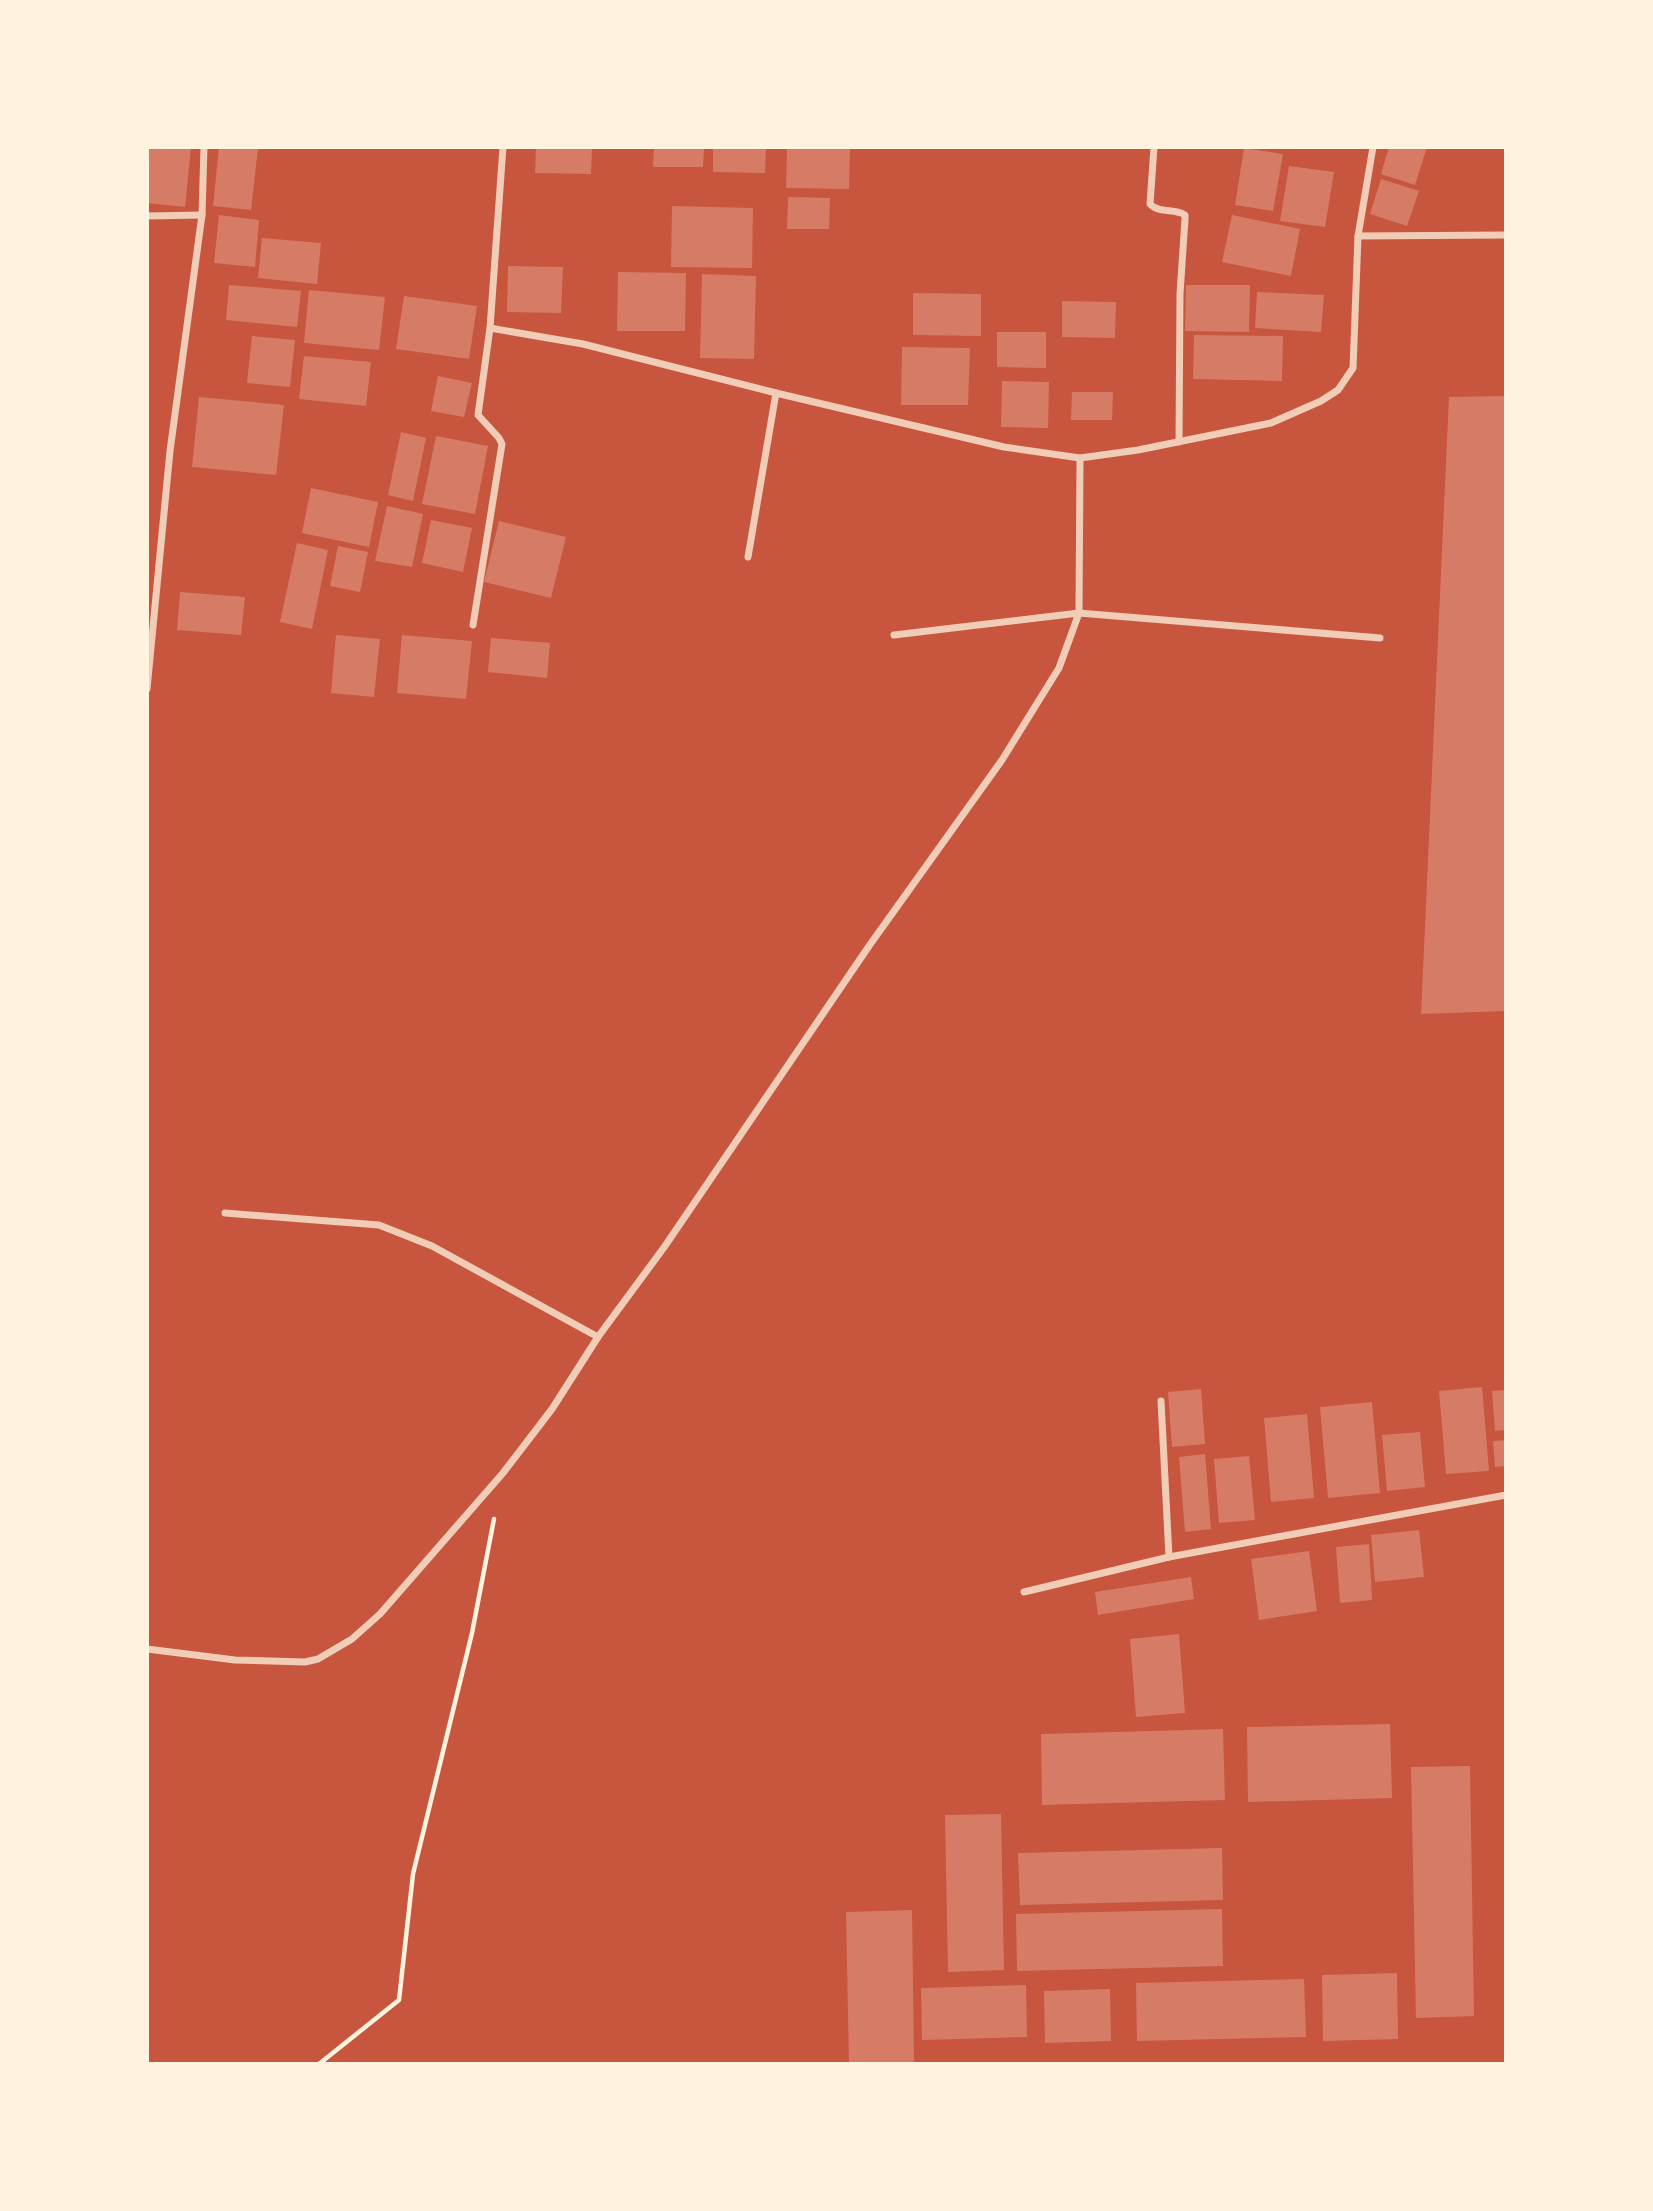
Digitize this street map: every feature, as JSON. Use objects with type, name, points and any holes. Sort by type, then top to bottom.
[{"type":"street","points":[[147,689],[170,451],[202,215],[204,147]]},
{"type":"street","points":[[473,625],[502,444],[478,415],[490,328],[503,147]]},
{"type":"street","points":[[1154,147],[1150,204],[1157,209],[1185,215],[1180,295],[1179,442]]},
{"type":"street","points":[[490,328],[583,344],[1004,447],[1080,458],[1179,442],[1271,423],[1321,401],[1338,390],[1353,368],[1358,236],[1373,147]]},
{"type":"street","points":[[147,216],[202,215]]},
{"type":"street","points":[[1358,236],[1506,234]]},
{"type":"street","points":[[748,557],[776,393]]},
{"type":"street","points":[[147,1649],[235,1660],[305,1662],[318,1659],[352,1639],[380,1614],[503,1473],[552,1409],[598,1337],[665,1246],[869,946],[1002,760],[1059,668],[1079,613],[1080,458]]},
{"type":"street","points":[[894,635],[1079,613],[1381,638]]},
{"type":"street","points":[[225,1213],[379,1225],[432,1246],[598,1337]]},
{"type":"street","points":[[1161,1401],[1168,1557]]},
{"type":"street","points":[[1024,1592],[1168,1557],[1506,1495]]},
{"type":"path","points":[[319,2064],[398,2000],[413,1874],[472,1633],[503,1473]]},
{"type":"building","points":[[147,147],[191,147],[185,207],[147,203]]},
{"type":"building","points":[[219,147],[258,148],[251,210],[213,206]]},
{"type":"building","points":[[536,147],[592,147],[591,174],[535,173]]},
{"type":"building","points":[[654,147],[704,147],[703,167],[653,167]]},
{"type":"building","points":[[713,147],[766,147],[765,173],[713,172]]},
{"type":"building","points":[[787,147],[850,147],[849,189],[786,188]]},
{"type":"building","points":[[1389,147],[1427,147],[1415,185],[1381,174]]},
{"type":"building","points":[[1244,148],[1283,154],[1273,211],[1235,205]]},
{"type":"building","points":[[1289,166],[1334,172],[1325,227],[1280,221]]},
{"type":"building","points":[[1381,179],[1419,191],[1407,226],[1370,214]]},
{"type":"building","points":[[788,197],[830,198],[829,229],[787,229]]},
{"type":"building","points":[[672,206],[753,208],[752,268],[671,267]]},
{"type":"building","points":[[219,215],[259,220],[255,267],[214,263]]},
{"type":"building","points":[[1232,215],[1300,229],[1291,276],[1222,262]]},
{"type":"building","points":[[262,238],[321,243],[317,284],[258,278]]},
{"type":"building","points":[[508,266],[563,267],[561,313],[507,312]]},
{"type":"building","points":[[618,272],[686,273],[685,331],[617,331]]},
{"type":"building","points":[[702,274],[756,276],[754,359],[700,358]]},
{"type":"building","points":[[229,285],[301,291],[297,327],[226,320]]},
{"type":"building","points":[[1186,285],[1250,285],[1249,332],[1185,331]]},
{"type":"building","points":[[309,290],[385,297],[379,350],[304,343]]},
{"type":"building","points":[[1257,292],[1324,295],[1321,332],[1255,328]]},
{"type":"building","points":[[913,293],[981,294],[981,336],[913,335]]},
{"type":"building","points":[[404,296],[477,306],[469,359],[396,349]]},
{"type":"building","points":[[1062,301],[1116,302],[1115,338],[1062,337]]},
{"type":"building","points":[[997,332],[1046,332],[1046,368],[997,367]]},
{"type":"building","points":[[1194,335],[1283,336],[1282,381],[1193,379]]},
{"type":"building","points":[[252,336],[295,340],[290,387],[247,383]]},
{"type":"building","points":[[902,347],[970,348],[968,405],[901,405]]},
{"type":"building","points":[[304,356],[371,362],[366,406],[299,399]]},
{"type":"building","points":[[438,376],[472,383],[464,417],[431,411]]},
{"type":"building","points":[[1002,381],[1049,382],[1048,428],[1001,427]]},
{"type":"building","points":[[1072,392],[1113,392],[1112,420],[1071,420]]},
{"type":"building","points":[[1506,396],[1506,1011],[1421,1014],[1449,397]]},
{"type":"building","points":[[199,397],[284,405],[276,475],[192,467]]},
{"type":"building","points":[[401,432],[426,438],[413,501],[388,495]]},
{"type":"building","points":[[436,436],[488,446],[475,514],[422,504]]},
{"type":"building","points":[[311,488],[378,502],[369,547],[302,533]]},
{"type":"building","points":[[387,506],[423,514],[412,567],[375,561]]},
{"type":"building","points":[[431,520],[472,528],[463,572],[422,563]]},
{"type":"building","points":[[499,521],[566,537],[551,598],[484,582]]},
{"type":"building","points":[[297,543],[328,550],[312,629],[280,622]]},
{"type":"building","points":[[338,546],[368,552],[360,592],[330,586]]},
{"type":"building","points":[[180,592],[245,597],[241,635],[177,630]]},
{"type":"building","points":[[336,635],[380,639],[374,697],[331,693]]},
{"type":"building","points":[[402,635],[472,641],[466,699],[397,693]]},
{"type":"building","points":[[491,638],[550,643],[547,678],[488,672]]},
{"type":"building","points":[[1482,1387],[1489,1471],[1446,1474],[1439,1391]]},
{"type":"building","points":[[1201,1389],[1205,1444],[1172,1447],[1168,1392]]},
{"type":"building","points":[[1506,1390],[1506,1430],[1495,1431],[1492,1391]]},
{"type":"building","points":[[1372,1402],[1380,1493],[1328,1498],[1320,1407]]},
{"type":"building","points":[[1307,1414],[1314,1498],[1271,1502],[1264,1418]]},
{"type":"building","points":[[1420,1432],[1425,1487],[1387,1491],[1382,1435]]},
{"type":"building","points":[[1506,1440],[1506,1466],[1495,1467],[1493,1441]]},
{"type":"building","points":[[1205,1454],[1211,1529],[1185,1532],[1179,1457]]},
{"type":"building","points":[[1249,1456],[1255,1520],[1219,1523],[1214,1459]]},
{"type":"building","points":[[1419,1530],[1424,1577],[1375,1582],[1371,1535]]},
{"type":"building","points":[[1369,1544],[1372,1600],[1340,1603],[1336,1547]]},
{"type":"building","points":[[1309,1551],[1317,1611],[1259,1620],[1251,1559]]},
{"type":"building","points":[[1191,1577],[1194,1599],[1098,1615],[1095,1592]]},
{"type":"building","points":[[1179,1634],[1185,1713],[1136,1717],[1130,1639]]},
{"type":"building","points":[[1390,1724],[1392,1798],[1248,1802],[1247,1727]]},
{"type":"building","points":[[1223,1729],[1225,1800],[1042,1805],[1041,1734]]},
{"type":"building","points":[[1470,1766],[1474,2016],[1416,2018],[1411,1767]]},
{"type":"building","points":[[1001,1814],[1004,1970],[948,1972],[945,1815]]},
{"type":"building","points":[[1222,1848],[1223,1900],[1020,1905],[1018,1853]]},
{"type":"building","points":[[1222,1909],[1223,1966],[1017,1971],[1016,1914]]},
{"type":"building","points":[[912,1910],[914,2064],[849,2064],[846,1912]]},
{"type":"building","points":[[1397,1973],[1398,2039],[1323,2041],[1322,1975]]},
{"type":"building","points":[[1304,1979],[1306,2037],[1137,2041],[1136,1983]]},
{"type":"building","points":[[1026,1985],[1027,2037],[922,2040],[921,1988]]},
{"type":"building","points":[[1110,1989],[1111,2041],[1045,2043],[1044,1991]]}]
